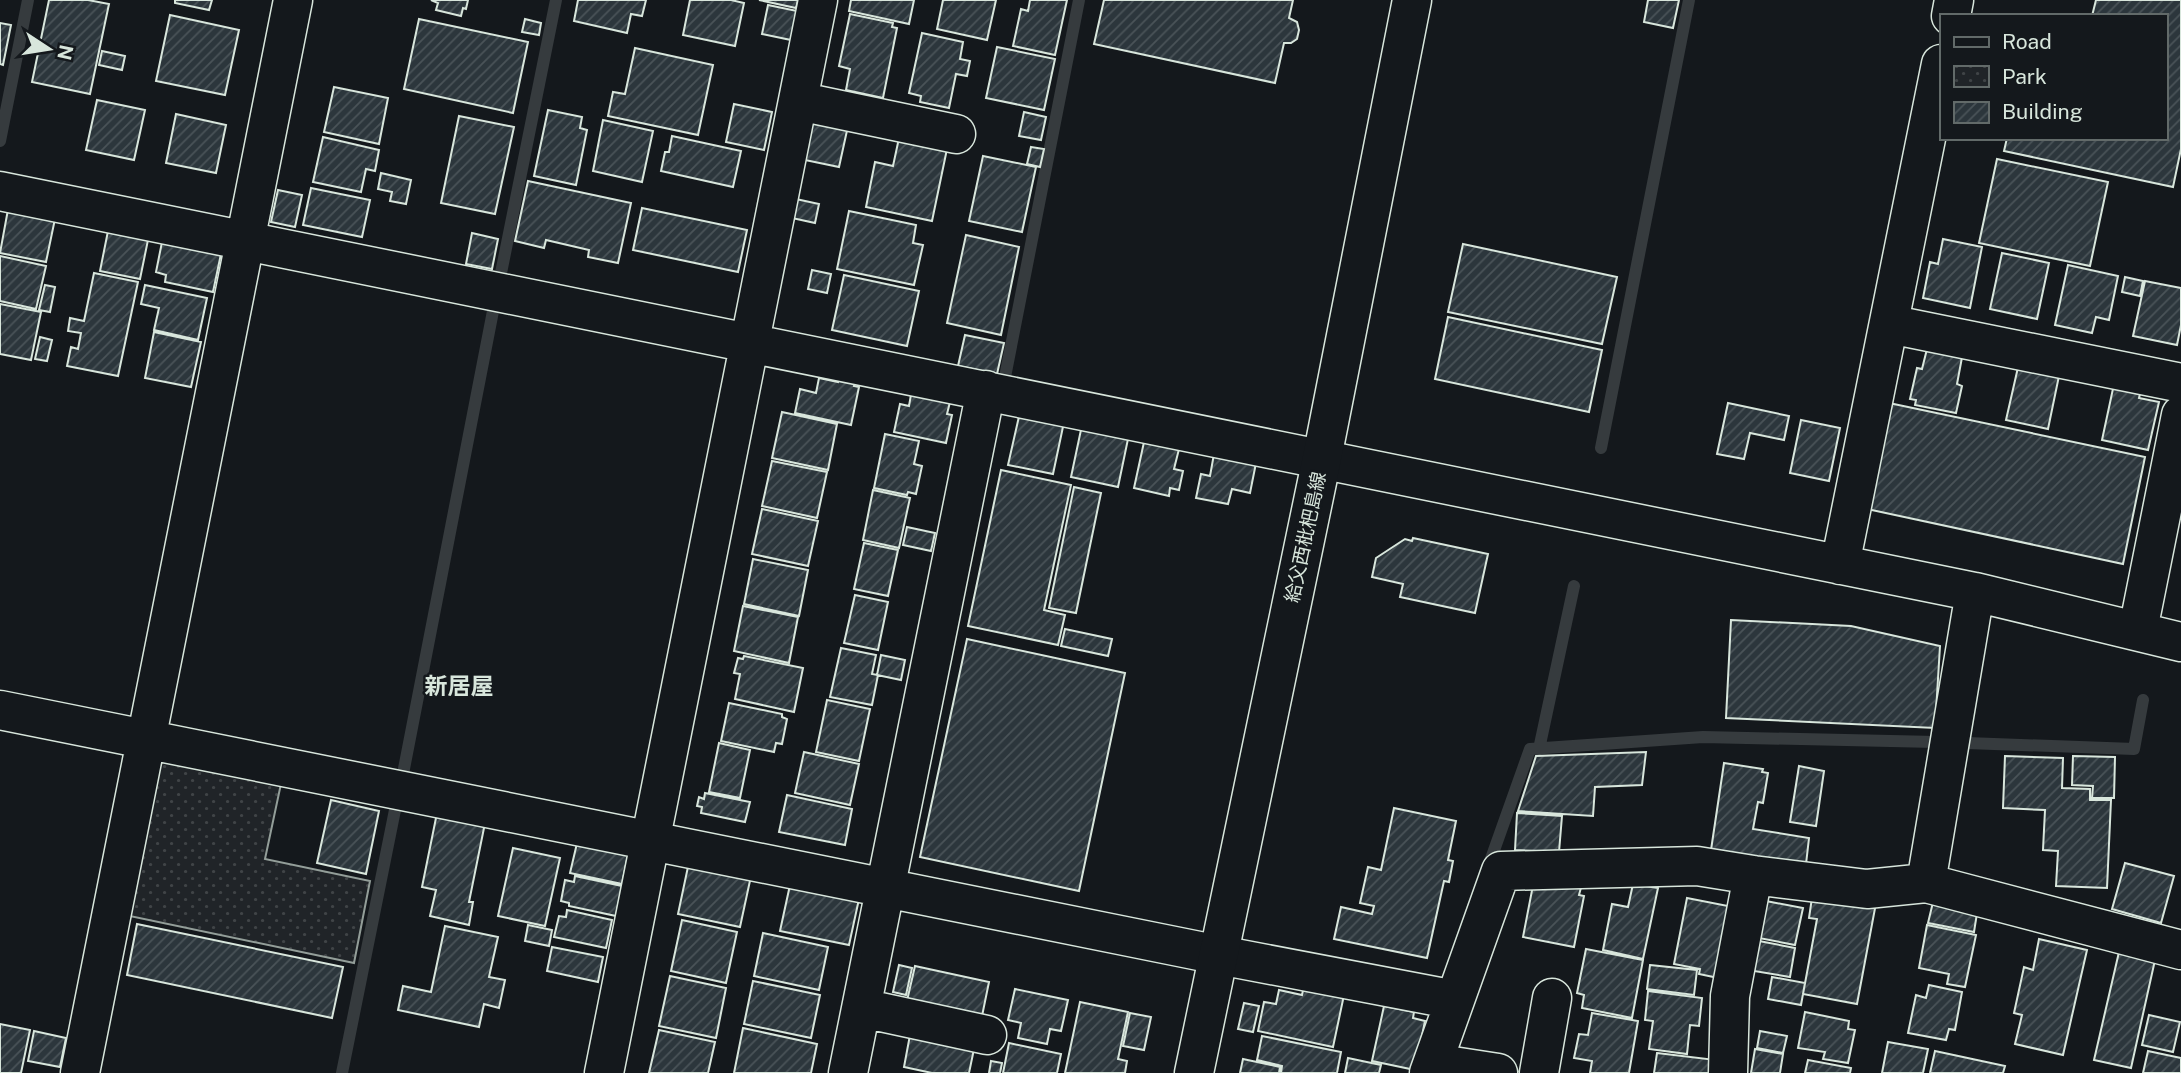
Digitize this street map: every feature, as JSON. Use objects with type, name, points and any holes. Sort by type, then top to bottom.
[{"type":"street","points":[[80,1073],[293,0]]},
{"type":"street","points":[[604,1073],[818,0]]},
{"type":"street","name":"給父西枇杷島線","points":[[1194,1073],[1322,458],[1412,0]]},
{"type":"street","points":[[1840,565],[1940,69]]},
{"type":"street","points":[[798,101],[957,134]]},
{"type":"street","points":[[0,191],[1975,592],[2181,642]]},
{"type":"street","points":[[1889,324],[2181,383]]},
{"type":"street","points":[[848,1073],[986,390]]},
{"type":"street","points":[[2138,630],[2181,415]]},
{"type":"street","points":[[1926,883],[1975,592]]},
{"type":"street","points":[[0,710],[1455,1000]]},
{"type":"street","points":[[1498,1073],[1431,1068],[1501,872],[1697,866],[1867,888],[1926,883],[2181,950]]},
{"type":"street","points":[[1728,1073],[1730,996],[1753,875]]},
{"type":"street","points":[[1539,1073],[1552,998]]},
{"type":"street","points":[[862,1008],[987,1035]]},
{"type":"green space","points":[[158,753],[282,779],[265,859],[370,881],[354,963],[125,915]]},
{"type":"building","points":[[49,0],[88,0],[109,4],[90,94],[32,82]]},
{"type":"building","points":[[175,0],[212,0],[209,10],[175,3]]},
{"type":"building","points":[[431,0],[468,0],[461,16],[436,10],[438,3]]},
{"type":"building","points":[[578,0],[646,0],[642,16],[631,14],[627,33],[574,21]]},
{"type":"building","points":[[690,0],[731,0],[744,3],[735,46],[683,35]]},
{"type":"building","points":[[759,0],[798,0],[796,8]]},
{"type":"building","points":[[851,0],[914,0],[909,24],[849,11]]},
{"type":"building","points":[[943,0],[996,0],[987,40],[937,29]]},
{"type":"building","points":[[1030,0],[1067,0],[1055,55],[1013,46],[1021,9],[1028,11]]},
{"type":"building","points":[[1104,0],[1293,0],[1289,18],[1297,22],[1299,30],[1297,39],[1284,43],[1275,83],[1094,44]]},
{"type":"building","points":[[1648,0],[1679,0],[1673,28],[1644,22]]},
{"type":"building","points":[[2096,0],[2181,0],[2181,149],[2173,187],[2004,151],[2007,140],[2167,140],[2167,14],[2092,14]]},
{"type":"building","points":[[768,5],[797,11],[791,40],[762,34]]},
{"type":"building","points":[[850,14],[893,23],[892,27],[897,28],[883,98],[846,90],[850,69],[839,66]]},
{"type":"building","points":[[170,15],[239,30],[225,95],[156,81]]},
{"type":"building","points":[[419,19],[528,42],[513,113],[404,89]]},
{"type":"building","points":[[525,19],[541,23],[539,35],[522,32]]},
{"type":"building","points":[[0,23],[11,25],[3,65],[0,64]]},
{"type":"building","points":[[922,33],[963,42],[960,59],[970,61],[967,76],[956,74],[949,108],[920,102],[921,96],[909,93]]},
{"type":"building","points":[[997,47],[1055,59],[1044,110],[986,98]]},
{"type":"building","points":[[635,48],[713,65],[698,135],[608,116],[613,92],[625,94]]},
{"type":"building","points":[[102,51],[125,56],[122,70],[99,65]]},
{"type":"building","points":[[334,87],[388,98],[379,144],[324,132]]},
{"type":"building","points":[[97,100],[145,110],[134,160],[86,150]]},
{"type":"building","points":[[734,104],[772,112],[764,150],[726,142]]},
{"type":"building","points":[[548,110],[582,117],[580,128],[587,130],[576,185],[534,176]]},
{"type":"building","points":[[1024,112],[1046,117],[1041,140],[1019,136]]},
{"type":"building","points":[[176,114],[226,125],[216,173],[166,163]]},
{"type":"building","points":[[459,116],[514,127],[495,214],[441,203]]},
{"type":"building","points":[[813,119],[848,126],[839,167],[805,160]]},
{"type":"building","points":[[603,120],[653,131],[642,182],[593,171]]},
{"type":"building","points":[[672,136],[741,151],[733,187],[661,171]]},
{"type":"building","points":[[323,137],[379,150],[375,171],[366,169],[361,192],[313,182]]},
{"type":"building","points":[[899,138],[947,149],[932,221],[866,207],[875,162],[893,166]]},
{"type":"building","points":[[1031,147],[1044,149],[1040,167],[1027,164]]},
{"type":"building","points":[[983,156],[1036,167],[1022,232],[969,221]]},
{"type":"building","points":[[1997,159],[2108,182],[2090,266],[1979,243]]},
{"type":"building","points":[[381,173],[411,180],[406,204],[390,201],[392,192],[378,189]]},
{"type":"building","points":[[528,181],[631,203],[618,263],[588,257],[589,250],[546,240],[544,248],[515,241]]},
{"type":"building","points":[[311,188],[370,200],[362,237],[303,225]]},
{"type":"building","points":[[278,190],[302,195],[295,227],[271,222]]},
{"type":"building","points":[[796,199],[819,204],[815,223],[792,218]]},
{"type":"building","points":[[9,204],[56,214],[46,262],[0,253]]},
{"type":"building","points":[[642,208],[747,230],[738,272],[633,250]]},
{"type":"building","points":[[849,211],[916,225],[913,243],[923,245],[914,285],[837,269]]},
{"type":"building","points":[[109,226],[149,235],[140,279],[100,271]]},
{"type":"building","points":[[472,233],[498,239],[492,269],[466,264]]},
{"type":"building","points":[[966,235],[1019,247],[1001,335],[947,323]]},
{"type":"building","points":[[1943,239],[1982,247],[1970,308],[1923,298],[1930,262],[1938,264]]},
{"type":"building","points":[[162,242],[222,249],[213,292],[165,282],[166,275],[156,272]]},
{"type":"building","points":[[1463,244],[1617,277],[1602,344],[1448,312]]},
{"type":"building","points":[[2002,253],[2049,263],[2037,319],[1990,309]]},
{"type":"building","points":[[0,256],[46,266],[36,309],[0,301]]},
{"type":"building","points":[[2068,265],[2118,276],[2109,320],[2096,317],[2092,333],[2055,325]]},
{"type":"building","points":[[812,270],[831,274],[827,293],[808,289]]},
{"type":"building","points":[[94,273],[138,282],[118,376],[67,366],[71,347],[78,349],[81,333],[68,331],[70,318],[84,321]]},
{"type":"building","points":[[844,275],[919,291],[907,346],[832,330]]},
{"type":"building","points":[[2125,277],[2143,281],[2140,296],[2122,292]]},
{"type":"building","points":[[2145,281],[2181,288],[2181,325],[2177,345],[2133,336]]},
{"type":"building","points":[[45,285],[55,287],[50,312],[39,310]]},
{"type":"building","points":[[145,285],[207,298],[198,340],[154,330],[159,308],[141,304]]},
{"type":"building","points":[[0,304],[41,312],[31,360],[0,354]]},
{"type":"building","points":[[1448,317],[1602,350],[1589,412],[1435,379]]},
{"type":"building","points":[[154,332],[201,342],[191,387],[145,378]]},
{"type":"building","points":[[965,335],[1004,343],[997,374],[958,366]]},
{"type":"building","points":[[40,337],[52,340],[47,361],[35,359]]},
{"type":"building","points":[[1928,345],[1963,352],[1957,384],[1962,386],[1956,413],[1915,405],[1916,400],[1910,399],[1917,368],[1922,369]]},
{"type":"building","points":[[2019,363],[2060,371],[2048,429],[2006,420]]},
{"type":"building","points":[[839,375],[856,379],[854,386],[859,387],[851,425],[795,413],[800,389],[816,393],[819,378],[838,382]]},
{"type":"building","points":[[2114,384],[2141,390],[2139,398],[2159,402],[2148,450],[2102,440]]},
{"type":"building","points":[[912,389],[951,398],[947,414],[952,415],[946,443],[894,432],[900,404],[909,406]]},
{"type":"building","points":[[1728,403],[1789,416],[1784,440],[1750,433],[1744,459],[1717,454]]},
{"type":"building","points":[[1889,403],[2145,457],[2123,564],[1867,509]]},
{"type":"building","points":[[782,412],[837,424],[828,470],[772,458]]},
{"type":"building","points":[[1020,412],[1064,422],[1053,474],[1008,465]]},
{"type":"building","points":[[1801,420],[1840,428],[1829,481],[1790,473]]},
{"type":"building","points":[[1082,425],[1128,439],[1118,487],[1071,477]]},
{"type":"building","points":[[885,434],[919,441],[914,464],[922,466],[916,494],[908,492],[907,495],[874,488]]},
{"type":"building","points":[[1144,442],[1179,449],[1174,469],[1183,471],[1179,490],[1170,488],[1169,496],[1134,488]]},
{"type":"building","points":[[1214,454],[1256,463],[1250,493],[1232,489],[1228,504],[1196,498],[1201,474],[1210,476]]},
{"type":"building","points":[[772,461],[827,472],[817,518],[762,506]]},
{"type":"building","points":[[1001,470],[1071,485],[1044,610],[1065,615],[1058,645],[968,626]]},
{"type":"building","points":[[1074,487],[1101,493],[1076,613],[1049,608]]},
{"type":"building","points":[[873,490],[910,498],[899,548],[863,540]]},
{"type":"building","points":[[762,509],[818,521],[808,566],[752,554]]},
{"type":"building","points":[[907,527],[935,533],[931,551],[903,545]]},
{"type":"building","points":[[1413,538],[1488,554],[1475,613],[1400,597],[1403,584],[1372,577],[1376,558],[1405,539],[1412,541]]},
{"type":"building","points":[[864,543],[898,550],[888,596],[854,589]]},
{"type":"building","points":[[753,559],[808,570],[799,616],[744,604]]},
{"type":"building","points":[[855,595],[888,602],[878,650],[844,643]]},
{"type":"building","points":[[743,606],[798,617],[789,663],[734,651]]},
{"type":"building","points":[[1731,620],[1851,626],[1940,646],[1935,728],[1726,718]]},
{"type":"building","points":[[1065,629],[1112,639],[1108,656],[1061,646]]},
{"type":"building","points":[[967,639],[1125,673],[1079,891],[920,857]]},
{"type":"building","points":[[841,648],[876,655],[872,674],[878,675],[872,705],[830,697]]},
{"type":"building","points":[[881,655],[905,660],[901,680],[877,675]]},
{"type":"building","points":[[744,656],[803,668],[794,712],[735,699],[740,674],[734,673],[738,658],[743,659]]},
{"type":"building","points":[[827,700],[870,709],[859,761],[816,752]]},
{"type":"building","points":[[729,703],[782,714],[782,717],[787,719],[782,744],[776,743],[774,752],[721,741]]},
{"type":"building","points":[[719,743],[750,750],[740,798],[709,792]]},
{"type":"building","points":[[804,752],[859,764],[850,805],[795,793]]},
{"type":"building","points":[[1646,752],[1642,785],[1595,787],[1593,816],[1518,811],[1536,756]]},
{"type":"building","points":[[2005,756],[2063,758],[2062,788],[2090,789],[2090,800],[2111,800],[2107,888],[2056,886],[2058,851],[2043,850],[2045,810],[2003,808]]},
{"type":"building","points":[[2073,756],[2115,757],[2114,798],[2092,798],[2093,786],[2072,785]]},
{"type":"building","points":[[1724,763],[1763,769],[1762,772],[1768,773],[1763,803],[1758,802],[1753,829],[1809,838],[1806,864],[1711,850]]},
{"type":"building","points":[[1799,766],[1824,771],[1816,826],[1790,822]]},
{"type":"building","points":[[705,793],[750,802],[745,822],[701,813],[702,807],[697,806],[699,797],[704,799]]},
{"type":"building","points":[[787,795],[852,809],[845,845],[779,832]]},
{"type":"building","points":[[331,800],[379,811],[366,874],[317,863]]},
{"type":"building","points":[[1394,808],[1456,821],[1448,860],[1453,861],[1449,882],[1444,881],[1427,958],[1334,939],[1341,907],[1372,914],[1374,906],[1360,903],[1368,867],[1381,870]]},
{"type":"building","points":[[437,813],[485,823],[469,902],[473,902],[469,925],[430,916],[436,890],[422,887]]},
{"type":"building","points":[[1517,813],[1562,816],[1559,852],[1515,850]]},
{"type":"building","points":[[578,839],[629,850],[622,884],[570,873]]},
{"type":"building","points":[[513,848],[560,858],[545,926],[498,916]]},
{"type":"building","points":[[689,862],[751,876],[740,927],[678,914]]},
{"type":"building","points":[[2125,863],[2174,876],[2161,923],[2112,909]]},
{"type":"building","points":[[575,876],[622,886],[616,916],[569,906],[569,903],[561,901],[565,880],[574,882]]},
{"type":"building","points":[[1534,880],[1583,880],[1579,895],[1584,896],[1574,947],[1523,937]]},
{"type":"building","points":[[1633,884],[1658,888],[1643,959],[1603,950],[1612,904],[1628,907]]},
{"type":"building","points":[[790,885],[859,899],[849,945],[780,931]]},
{"type":"building","points":[[1813,891],[1876,903],[1857,1004],[1803,994],[1817,919],[1809,918]]},
{"type":"building","points":[[1687,898],[1728,906],[1723,979],[1699,974],[1700,969],[1674,964]]},
{"type":"building","points":[[1934,898],[1978,907],[1974,932],[1928,923]]},
{"type":"building","points":[[1766,901],[1803,908],[1795,945],[1759,938]]},
{"type":"building","points":[[567,910],[612,920],[606,948],[554,937],[559,916],[566,917]]},
{"type":"building","points":[[682,920],[737,932],[726,983],[671,971]]},
{"type":"building","points":[[137,924],[343,967],[332,1018],[127,975]]},
{"type":"building","points":[[528,925],[552,930],[549,946],[525,941]]},
{"type":"building","points":[[1927,925],[1976,935],[1965,987],[1947,984],[1949,974],[1919,968]]},
{"type":"building","points":[[445,926],[498,937],[489,977],[505,980],[499,1008],[484,1004],[479,1027],[398,1010],[403,986],[431,992]]},
{"type":"building","points":[[763,933],[828,947],[819,990],[754,976]]},
{"type":"building","points":[[2039,939],[2087,950],[2063,1055],[2015,1044],[2022,1015],[2014,1013],[2024,967],[2033,970]]},
{"type":"building","points":[[1759,941],[1795,948],[1790,977],[1754,971]]},
{"type":"building","points":[[552,947],[603,957],[598,982],[547,971]]},
{"type":"building","points":[[1586,949],[1643,960],[1632,1018],[1582,1008],[1584,995],[1577,993]]},
{"type":"building","points":[[2119,952],[2155,960],[2131,1068],[2094,1060]]},
{"type":"building","points":[[899,965],[912,968],[906,995],[893,992]]},
{"type":"building","points":[[1650,965],[1697,970],[1694,995],[1647,989]]},
{"type":"building","points":[[915,966],[989,982],[981,1021],[906,1005]]},
{"type":"building","points":[[670,976],[726,988],[716,1038],[659,1026]]},
{"type":"building","points":[[1772,977],[1805,983],[1801,1005],[1768,999]]},
{"type":"building","points":[[753,981],[820,995],[811,1038],[744,1024]]},
{"type":"building","points":[[1929,985],[1962,992],[1955,1030],[1949,1029],[1946,1040],[1908,1033],[1916,995],[1926,998]]},
{"type":"building","points":[[1304,986],[1344,995],[1333,1047],[1258,1031],[1264,1002],[1276,1004],[1279,990],[1302,995]]},
{"type":"building","points":[[1015,989],[1068,1000],[1061,1031],[1050,1029],[1047,1044],[1018,1038],[1021,1023],[1008,1020]]},
{"type":"building","points":[[1648,991],[1702,998],[1699,1026],[1690,1025],[1687,1054],[1649,1049],[1653,1021],[1645,1020]]},
{"type":"building","points":[[1080,1002],[1128,1012],[1118,1059],[1127,1061],[1125,1073],[1065,1073]]},
{"type":"building","points":[[1244,1003],[1259,1006],[1253,1032],[1238,1029]]},
{"type":"building","points":[[1384,1006],[1414,1012],[1413,1018],[1425,1021],[1415,1070],[1372,1061]]},
{"type":"building","points":[[1805,1012],[1849,1021],[1848,1029],[1855,1030],[1848,1063],[1823,1059],[1825,1052],[1798,1048]]},
{"type":"building","points":[[1130,1013],[1151,1017],[1144,1050],[1123,1046]]},
{"type":"building","points":[[1592,1013],[1638,1021],[1629,1073],[1590,1073],[1592,1061],[1574,1058],[1579,1034],[1588,1035]]},
{"type":"building","points":[[2149,1015],[2180,1022],[2173,1052],[2142,1045]]},
{"type":"building","points":[[0,1024],[30,1030],[21,1073],[0,1073]]},
{"type":"building","points":[[743,1028],[817,1044],[811,1073],[734,1073]]},
{"type":"building","points":[[659,1030],[715,1042],[708,1073],[649,1073]]},
{"type":"building","points":[[34,1031],[66,1038],[60,1067],[28,1061]]},
{"type":"building","points":[[1760,1031],[1787,1036],[1783,1053],[1757,1048]]},
{"type":"building","points":[[910,1035],[974,1049],[969,1073],[932,1073],[904,1067]]},
{"type":"building","points":[[1262,1036],[1341,1052],[1337,1073],[1281,1073],[1282,1066],[1257,1060]]},
{"type":"building","points":[[1888,1042],[1928,1049],[1923,1073],[1882,1073]]},
{"type":"building","points":[[1009,1043],[1061,1054],[1057,1073],[1003,1073]]},
{"type":"building","points":[[1755,1049],[1783,1054],[1780,1073],[1751,1073]]},
{"type":"building","points":[[1935,1051],[2005,1066],[2003,1073],[1930,1073]]},
{"type":"building","points":[[2148,1051],[2181,1058],[2181,1073],[2143,1073]]},
{"type":"building","points":[[1657,1053],[1716,1060],[1714,1073],[1654,1073]]},
{"type":"building","points":[[1348,1058],[1381,1065],[1379,1073],[1345,1073]]},
{"type":"building","points":[[1243,1059],[1280,1067],[1279,1073],[1240,1073]]},
{"type":"building","points":[[1808,1060],[1851,1068],[1850,1073],[1805,1073]]},
{"type":"building","points":[[991,1061],[1002,1063],[1000,1073],[989,1073]]},
{"type":"waterway","points":[[0,141],[28,0]]},
{"type":"waterway","points":[[501,273],[556,0]]},
{"type":"waterway","points":[[1005,377],[1079,0]]},
{"type":"waterway","points":[[1601,448],[1689,0]]},
{"type":"waterway","points":[[402,779],[494,306]]},
{"type":"waterway","points":[[1539,749],[1574,586]]},
{"type":"waterway","points":[[1967,743],[2134,749],[2143,700]]},
{"type":"waterway","points":[[1487,870],[1530,749],[1703,737],[1936,742]]},
{"type":"waterway","points":[[342,1073],[396,805]]},
{"type":"district","name":"新居屋","points":[[459,686]]}]
